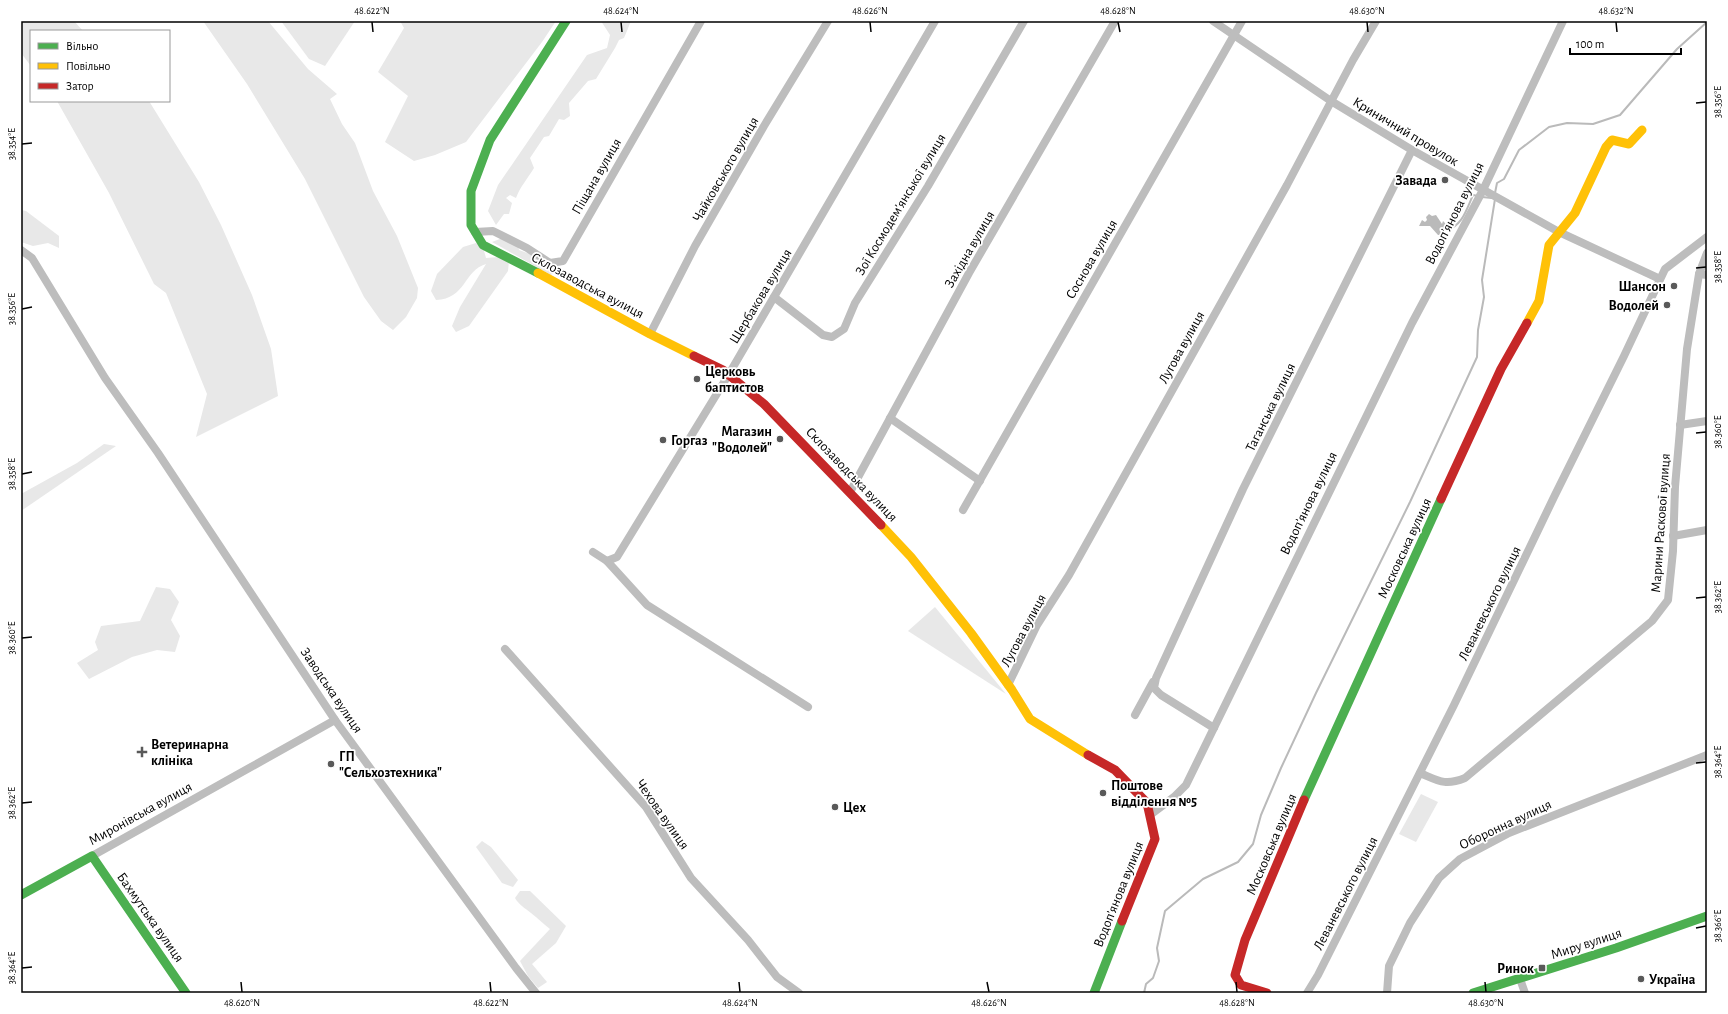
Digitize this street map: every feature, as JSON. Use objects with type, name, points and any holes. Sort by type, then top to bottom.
[{"type":"street","points":[[473,228],[471,191],[490,140],[566,21]]},
{"type":"street","name":"Піщана вулиця","points":[[473,228],[493,231],[527,248],[550,263],[563,261],[701,21]]},
{"type":"street","name":"Чайковського вулиця","points":[[650,334],[695,246],[764,126],[828,21]]},
{"type":"street","name":"Щербакова вулиця","points":[[607,561],[617,557],[729,374],[935,21]]},
{"type":"street","name":"Зої Космодем’янської вулиця","points":[[774,297],[823,335],[832,337],[844,329],[856,303],[928,186],[1024,21]]},
{"type":"street","name":"Західна вулиця","points":[[850,492],[969,273],[1115,21]]},
{"type":"street","name":"Криничний провулок","points":[[1213,21],[1331,101],[1412,150],[1559,232],[1660,278]]},
{"type":"street","name":"Соснова вулиця","points":[[963,510],[1242,21]]},
{"type":"street","name":"Лугова вулиця","points":[[1008,685],[1037,625],[1069,575],[1287,185],[1331,101],[1376,21]]},
{"type":"street","name":"Водоп’янова вулиця","points":[[1094,993],[1155,839],[1150,815],[1174,797],[1186,785],[1412,322],[1487,192],[1562,21]]},
{"type":"street","name":"Московська вулиця","points":[[1267,993],[1241,985],[1234,975],[1245,940],[1314,776],[1501,369],[1539,301],[1549,245],[1575,213],[1606,148],[1612,140],[1629,144],[1642,130]]},
{"type":"street","name":"Таганська вулиця","points":[[1135,715],[1156,678],[1243,489],[1412,150]]},
{"type":"street","name":"Склозаводська вулиця","points":[[473,228],[484,245],[566,287],[650,334],[723,370],[764,404],[912,557],[971,633],[1030,719],[1075,748],[1115,770],[1147,803],[1150,815]]},
{"type":"street","name":"Леваневського вулиця","points":[[1307,993],[1318,975],[1420,774],[1624,356],[1660,278],[1665,269],[1707,237]]},
{"type":"street","name":"Заводська вулиця","points":[[21,250],[32,258],[105,378],[158,453],[335,720],[516,968],[536,993]]},
{"type":"street","name":"Марини Раскової вулиця","points":[[1420,774],[1452,784],[1466,778],[1652,621],[1668,600],[1675,487],[1687,349],[1707,253]]},
{"type":"street","points":[[890,418],[980,481]]},
{"type":"street","points":[[1680,425],[1707,421]]},
{"type":"street","points":[[1673,536],[1707,530]]},
{"type":"street","points":[[593,552],[607,561],[647,605],[808,707]]},
{"type":"street","name":"Чехова вулиця","points":[[505,649],[646,807],[691,878],[748,940],[777,977],[799,993]]},
{"type":"street","points":[[1156,678],[1154,688],[1161,695],[1214,728]]},
{"type":"street","name":"Миронівська вулиця","points":[[21,895],[335,720]]},
{"type":"street","name":"Оборонна вулиця","points":[[1387,993],[1389,966],[1410,924],[1439,878],[1460,859],[1509,834],[1707,755]]},
{"type":"street","name":"Бахмутська вулиця","points":[[92,856],[186,993]]},
{"type":"street","name":"Миру вулиця","points":[[1473,993],[1520,979],[1707,916]]},
{"type":"street","points":[[1520,979],[1525,993]]},
{"type":"shaded area","points":[[21,21],[74,21],[82,30],[30,30],[30,65],[21,53]]},
{"type":"shaded area","points":[[203,21],[268,21],[308,69],[337,94],[330,99],[342,124],[355,143],[373,191],[397,236],[418,288],[417,298],[406,317],[393,330],[381,321],[364,297],[305,179],[247,84]]},
{"type":"shaded area","points":[[281,21],[355,21],[325,66],[309,59]]},
{"type":"shaded area","points":[[400,21],[556,21],[542,42],[466,142],[435,155],[414,161],[385,142],[408,96],[378,72],[404,28]]},
{"type":"shaded area","points":[[601,21],[631,21],[624,38],[619,40],[596,79],[588,81],[569,103],[570,116],[564,120],[559,119],[549,136],[544,137],[530,158],[534,168],[516,198],[510,195],[506,198],[512,203],[509,214],[504,214],[496,225],[488,211],[498,185],[587,55],[607,48],[610,35]]},
{"type":"shaded area","points":[[58,102],[150,102],[199,182],[221,225],[252,295],[271,349],[278,396],[196,437],[207,394],[166,293],[154,284],[109,193]]},
{"type":"shaded area","points":[[21,210],[26,211],[59,236],[59,248],[48,243],[33,246],[21,242]]},
{"type":"shaded area","points":[[1429,214],[1432,216],[1436,215],[1442,224],[1443,221],[1448,226],[1447,229],[1443,230],[1446,239],[1442,235],[1438,235],[1430,226],[1419,226],[1422,220],[1425,222],[1427,220],[1426,217]]},
{"type":"shaded area","points":[[505,237],[518,246],[519,250],[538,257],[559,268],[551,275],[492,242]]},
{"type":"shaded area","points":[[476,243],[483,247],[486,258],[499,257],[509,261],[508,271],[469,326],[456,332],[452,326],[460,307],[486,264],[473,272],[459,290],[453,295],[436,300],[431,291],[437,274],[463,247]]},
{"type":"shaded area","points":[[104,444],[116,446],[21,511],[21,494],[77,463]]},
{"type":"shaded area","points":[[156,587],[170,589],[179,602],[171,620],[180,636],[175,652],[157,650],[132,657],[89,679],[77,663],[98,650],[95,642],[101,626],[140,621]]},
{"type":"shaded area","points":[[935,607],[1006,694],[908,631]]},
{"type":"shaded area","points":[[1421,794],[1438,802],[1416,842],[1399,834]]},
{"type":"shaded area","points":[[482,841],[491,847],[518,880],[513,887],[502,883],[476,847]]},
{"type":"shaded area","points":[[520,891],[530,891],[566,926],[556,943],[532,964],[547,982],[538,988],[528,976],[520,961],[550,929],[522,906],[515,898]]},
{"type":"waterway","points":[[1495,193],[1497,183],[1504,179],[1519,150],[1549,127],[1567,123],[1593,124],[1620,115],[1677,49],[1707,22]]},
{"type":"waterway","points":[[1447,229],[1457,225],[1466,211],[1473,195],[1478,196]]},
{"type":"waterway","points":[[1482,197],[1492,198]]},
{"type":"waterway","points":[[1144,993],[1146,984],[1153,978],[1159,961],[1157,948],[1165,911],[1203,879],[1238,862],[1253,844],[1261,815],[1281,768],[1316,693],[1410,502],[1477,357],[1478,330],[1484,297],[1482,280],[1495,199]]},
{"type":"traffic: fast","points":[[538,273],[483,245],[471,225],[471,191],[490,140],[566,21]]},
{"type":"traffic: fast","points":[[1304,800],[1441,499]]},
{"type":"traffic: fast","points":[[21,895],[92,856],[186,993]]},
{"type":"traffic: fast","points":[[1473,993],[1616,948],[1707,916]]},
{"type":"traffic: fast","points":[[1094,993],[1122,921]]},
{"type":"traffic: slow","points":[[1527,323],[1539,301],[1549,245],[1575,213],[1606,147],[1612,140],[1629,144],[1642,130]]},
{"type":"traffic: slow","points":[[538,273],[650,334],[694,356]]},
{"type":"traffic: slow","points":[[881,525],[911,557],[971,633],[1012,690],[1030,719],[1088,755]]},
{"type":"traffic: jam","points":[[1441,499],[1501,369],[1527,323]]},
{"type":"traffic: jam","points":[[694,356],[723,370],[764,404],[881,525]]},
{"type":"traffic: jam","points":[[1088,755],[1115,770],[1147,803],[1155,839],[1122,921]]},
{"type":"traffic: jam","points":[[1267,993],[1241,985],[1235,975],[1245,940],[1304,800]]},
{"type":"place","name":"Завада","points":[[1445,180]]},
{"type":"place","name":"Шансон","points":[[1674,286]]},
{"type":"place","name":"Водолей","points":[[1667,305]]},
{"type":"place","name":"Церковь баптистов","points":[[697,379]]},
{"type":"place","name":"Магазин \"Водолей\"","points":[[780,439]]},
{"type":"place","name":"Горгаз","points":[[663,440]]},
{"type":"place","name":"Ветеринарна клініка","points":[[142,752]]},
{"type":"place","name":"ГП \"Сельхозтехника\"","points":[[331,764]]},
{"type":"place","name":"Поштове відділення №5","points":[[1103,793]]},
{"type":"place","name":"Цех","points":[[835,807]]},
{"type":"place","name":"Ринок","points":[[1542,968]]},
{"type":"place","name":"Україна","points":[[1641,979]]}]
